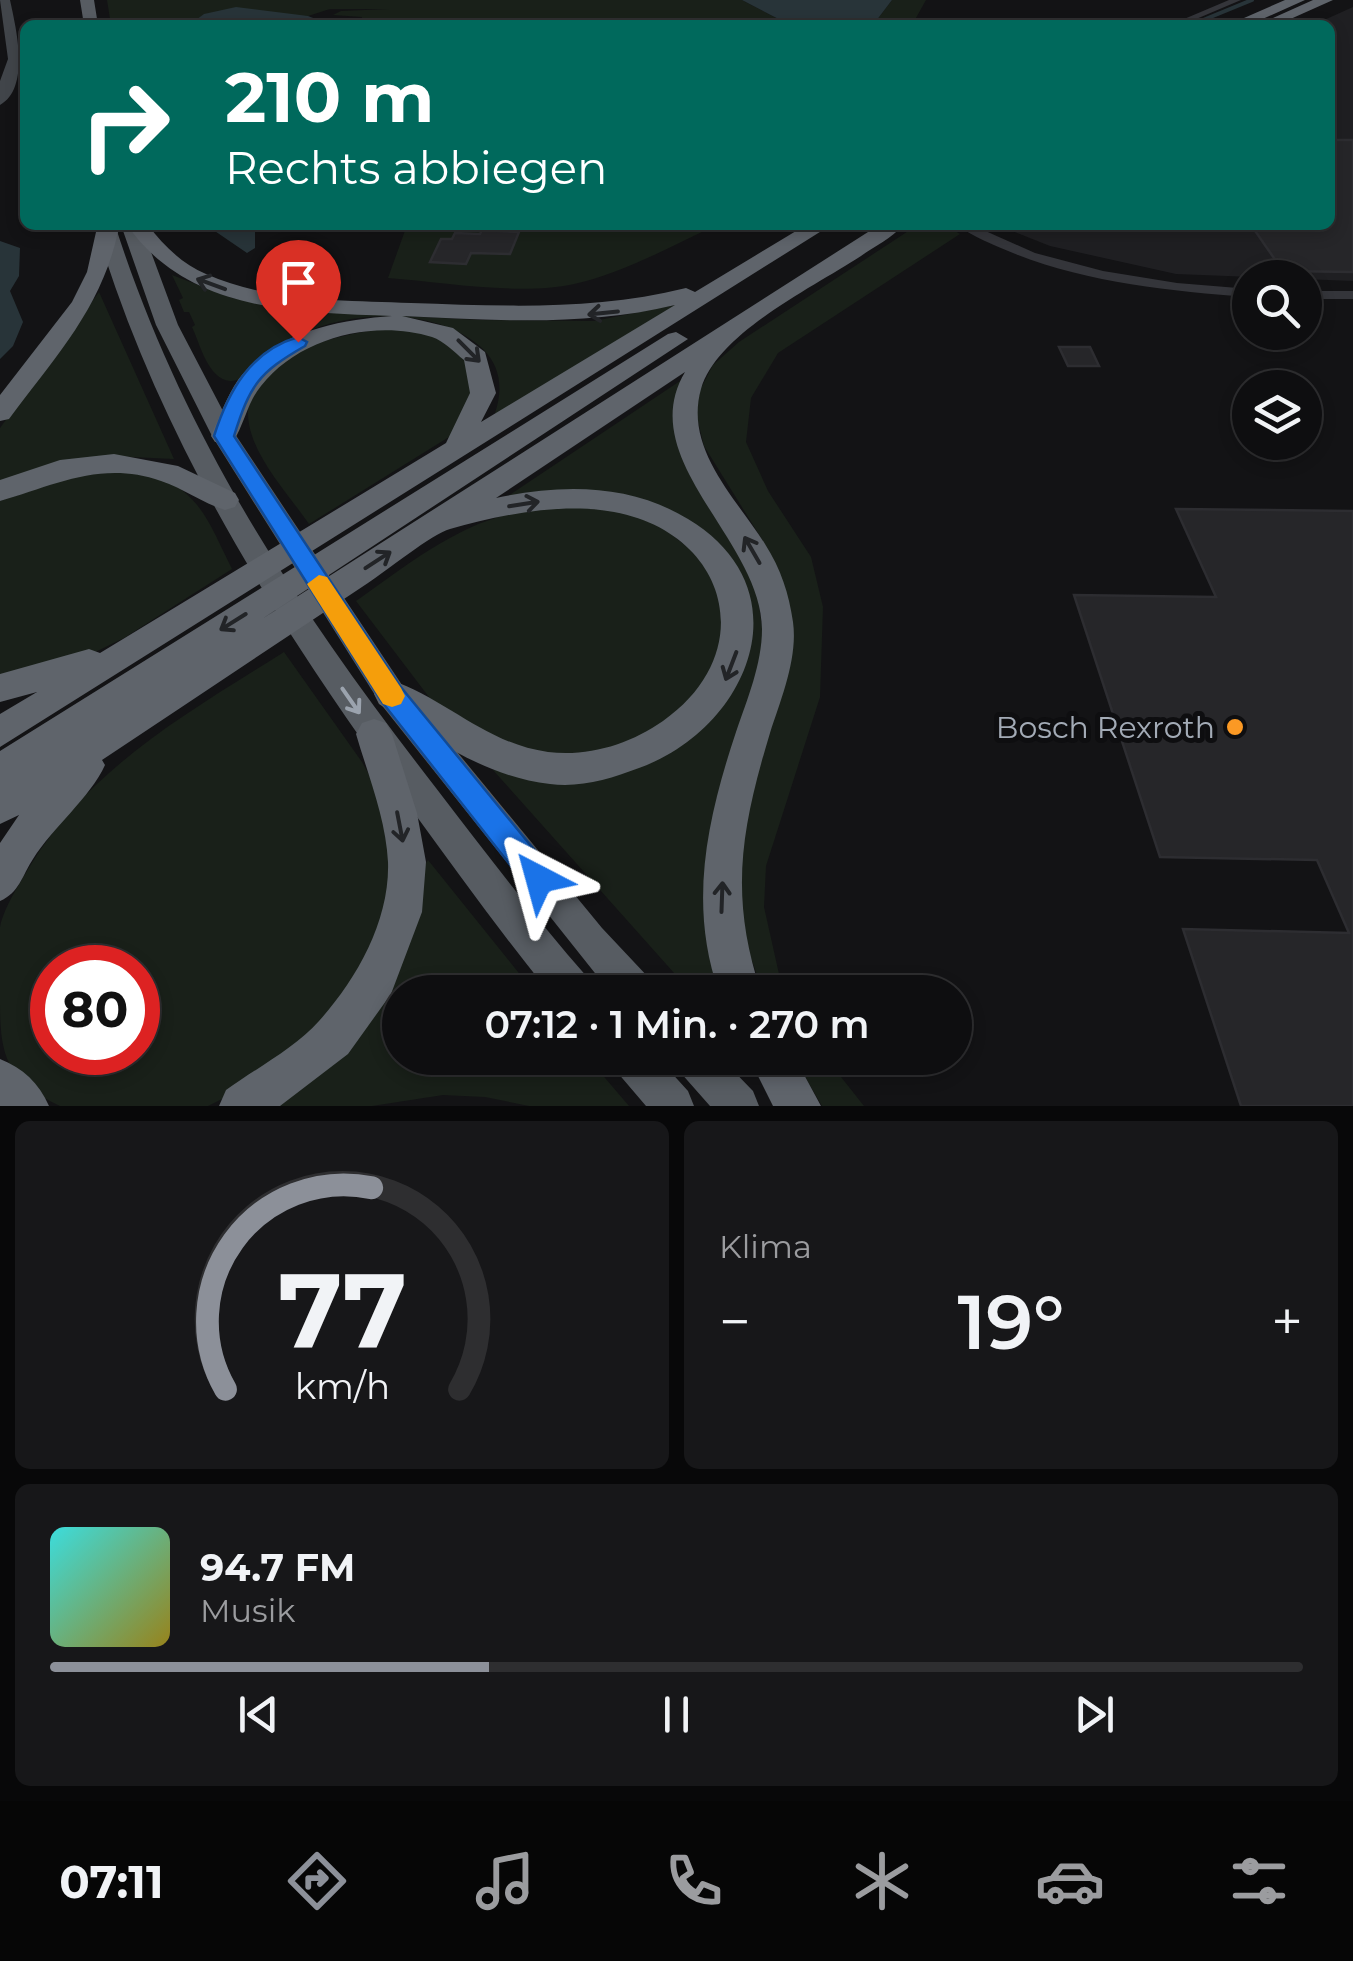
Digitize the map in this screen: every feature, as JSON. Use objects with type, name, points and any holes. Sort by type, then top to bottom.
[{"type":"highway","points":[[1248,20],[1298,0]]},
{"type":"highway","points":[[1277,20],[1326,0]]},
{"type":"highway","points":[[0,413],[83,303],[98,272],[106,230]]},
{"type":"highway","points":[[107,230],[164,387],[224,500],[312,644],[374,734],[561,975]]},
{"type":"highway","points":[[136,230],[167,325],[224,436],[391,694],[620,975]]},
{"type":"highway","points":[[139,230],[173,265],[196,278],[236,293],[316,305],[598,314],[661,302],[731,280]]},
{"type":"highway","points":[[442,460],[813,230]]},
{"type":"highway","points":[[0,770],[161,659],[410,517],[852,230]]},
{"type":"highway","points":[[0,732],[161,659],[726,331],[885,230]]},
{"type":"highway","points":[[224,436],[233,404],[252,376],[270,358],[298,342],[346,326],[389,322],[425,325],[464,343],[478,356],[487,381],[481,410],[442,460],[410,517]]},
{"type":"highway","points":[[726,331],[687,384],[680,412],[705,478],[751,546],[770,584],[778,627],[771,670],[734,792],[724,850],[722,918],[736,975]]},
{"type":"highway","points":[[0,492],[65,468],[118,461],[172,472],[224,500]]},
{"type":"highway","points":[[391,694],[504,757],[549,768],[581,767],[648,749],[684,729],[708,708],[729,676],[740,642],[738,602],[719,561],[678,524],[634,506],[598,500],[528,502],[410,517]]},
{"type":"highway","points":[[0,688],[67,672],[161,659]]},
{"type":"highway","points":[[0,882],[14,851],[60,791],[148,710],[161,659]]},
{"type":"highway","points":[[0,807],[148,710]]},
{"type":"highway","points":[[242,1106],[333,1039],[376,979],[402,912],[407,862],[398,812],[374,734]]},
{"type":"highway","points":[[646,1075],[673,1106]]},
{"type":"highway","points":[[710,1075],[738,1106]]},
{"type":"highway","points":[[781,1075],[798,1106]]},
{"type":"highway","points":[[0,1081],[26,1106]]},
{"type":"main road","points":[[0,101],[15,59],[4,0]]},
{"type":"street","points":[[1187,20],[1237,0]]},
{"type":"street","points":[[974,230],[1012,248],[1085,271],[1232,292]]},
{"type":"street","points":[[1322,295],[1353,295]]},
{"type":"shaded area","points":[[107,0],[742,0],[780,20],[362,20],[362,17],[333,15],[341,11],[389,9],[330,9],[308,16],[205,14],[196,20],[110,20]]},
{"type":"shaded area","points":[[742,0],[892,0],[877,20],[780,20]]},
{"type":"shaded area","points":[[892,0],[926,0],[915,20],[877,20]]},
{"type":"shaded area","points":[[236,7],[318,20],[196,20],[204,14]]},
{"type":"shaded area","points":[[1353,7],[1353,281],[1322,280],[1322,260],[1232,260],[1232,276],[1176,274],[1050,246],[1010,230],[1335,230],[1335,20],[1324,20]]},
{"type":"shaded area","points":[[213,230],[255,230],[255,248],[247,253]]},
{"type":"shaded area","points":[[405,230],[706,230],[611,273],[574,284],[530,289],[388,278]]},
{"type":"shaded area","points":[[910,230],[953,230],[960,234],[778,353],[751,398],[746,442],[768,491],[811,557],[823,607],[820,697],[766,866],[764,907],[780,975],[757,975],[740,927],[736,869],[760,756],[782,680],[763,541],[704,446],[696,413],[700,390],[713,365],[739,342]]},
{"type":"shaded area","points":[[0,241],[20,248],[19,276],[10,291],[23,322],[13,346],[0,359]]},
{"type":"shaded area","points":[[172,275],[232,298],[308,311],[594,321],[680,304],[500,414],[495,413],[499,379],[489,356],[465,335],[419,319],[369,317],[321,326],[300,335],[246,376],[222,379],[206,360]]},
{"type":"shaded area","points":[[99,292],[174,459],[110,456],[0,484],[0,428]]},
{"type":"shaded area","points":[[401,327],[447,343],[463,356],[479,379],[457,432],[309,524],[258,450],[249,424],[250,399],[260,379],[278,362],[301,350],[354,334]]},
{"type":"shaded area","points":[[686,377],[676,411],[756,582],[764,642],[752,695],[716,800],[713,944],[725,975],[676,975],[493,770],[686,736],[746,600],[639,502],[502,500]]},
{"type":"shaded area","points":[[138,472],[174,485],[188,495],[207,520],[232,569],[124,638],[89,655],[0,676],[0,501],[80,474]]},
{"type":"shaded area","points":[[579,507],[653,520],[718,571],[732,641],[678,724],[576,760],[507,750],[435,705],[356,601],[433,548],[474,526],[518,512]]},
{"type":"shaded area","points":[[284,652],[376,787],[390,828],[391,912],[347,1002],[264,1078],[208,1106],[60,1106],[18,1077],[5,1053],[0,1004],[0,927],[13,895],[54,831],[112,770],[178,720]]},
{"type":"shaded area","points":[[428,860],[520,975],[382,975],[382,1075],[603,1075],[629,1106],[529,1106],[485,1097],[443,1095],[372,1106],[267,1106],[278,1100]]},
{"type":"shaded area","points":[[804,1075],[839,1075],[864,1106],[822,1106]]},
{"type":"building","points":[[1335,140],[1353,140],[1353,272],[1322,272],[1322,260],[1275,260],[1254,230],[1335,230]]},
{"type":"building","points":[[482,230],[519,232],[510,254],[471,253],[466,264],[430,262],[441,239],[452,239],[455,233],[480,234]]},
{"type":"building","points":[[1059,347],[1090,347],[1099,366],[1068,366]]},
{"type":"building","name":"Bosch Rexroth","points":[[1176,509],[1353,511],[1353,1106],[1241,1106],[1183,929],[1349,933],[1317,860],[1160,857],[1074,595],[1216,597]]},
{"type":"waterway","points":[[1203,20],[1252,0]]},
{"type":"slow traffic","points":[[319,584],[392,696]]},
{"type":"place","name":"Bosch Rexroth","points":[[1235,727]]},
{"type":"route","points":[[298,342],[270,358],[237,394],[224,436],[391,694],[539,879]]}]
